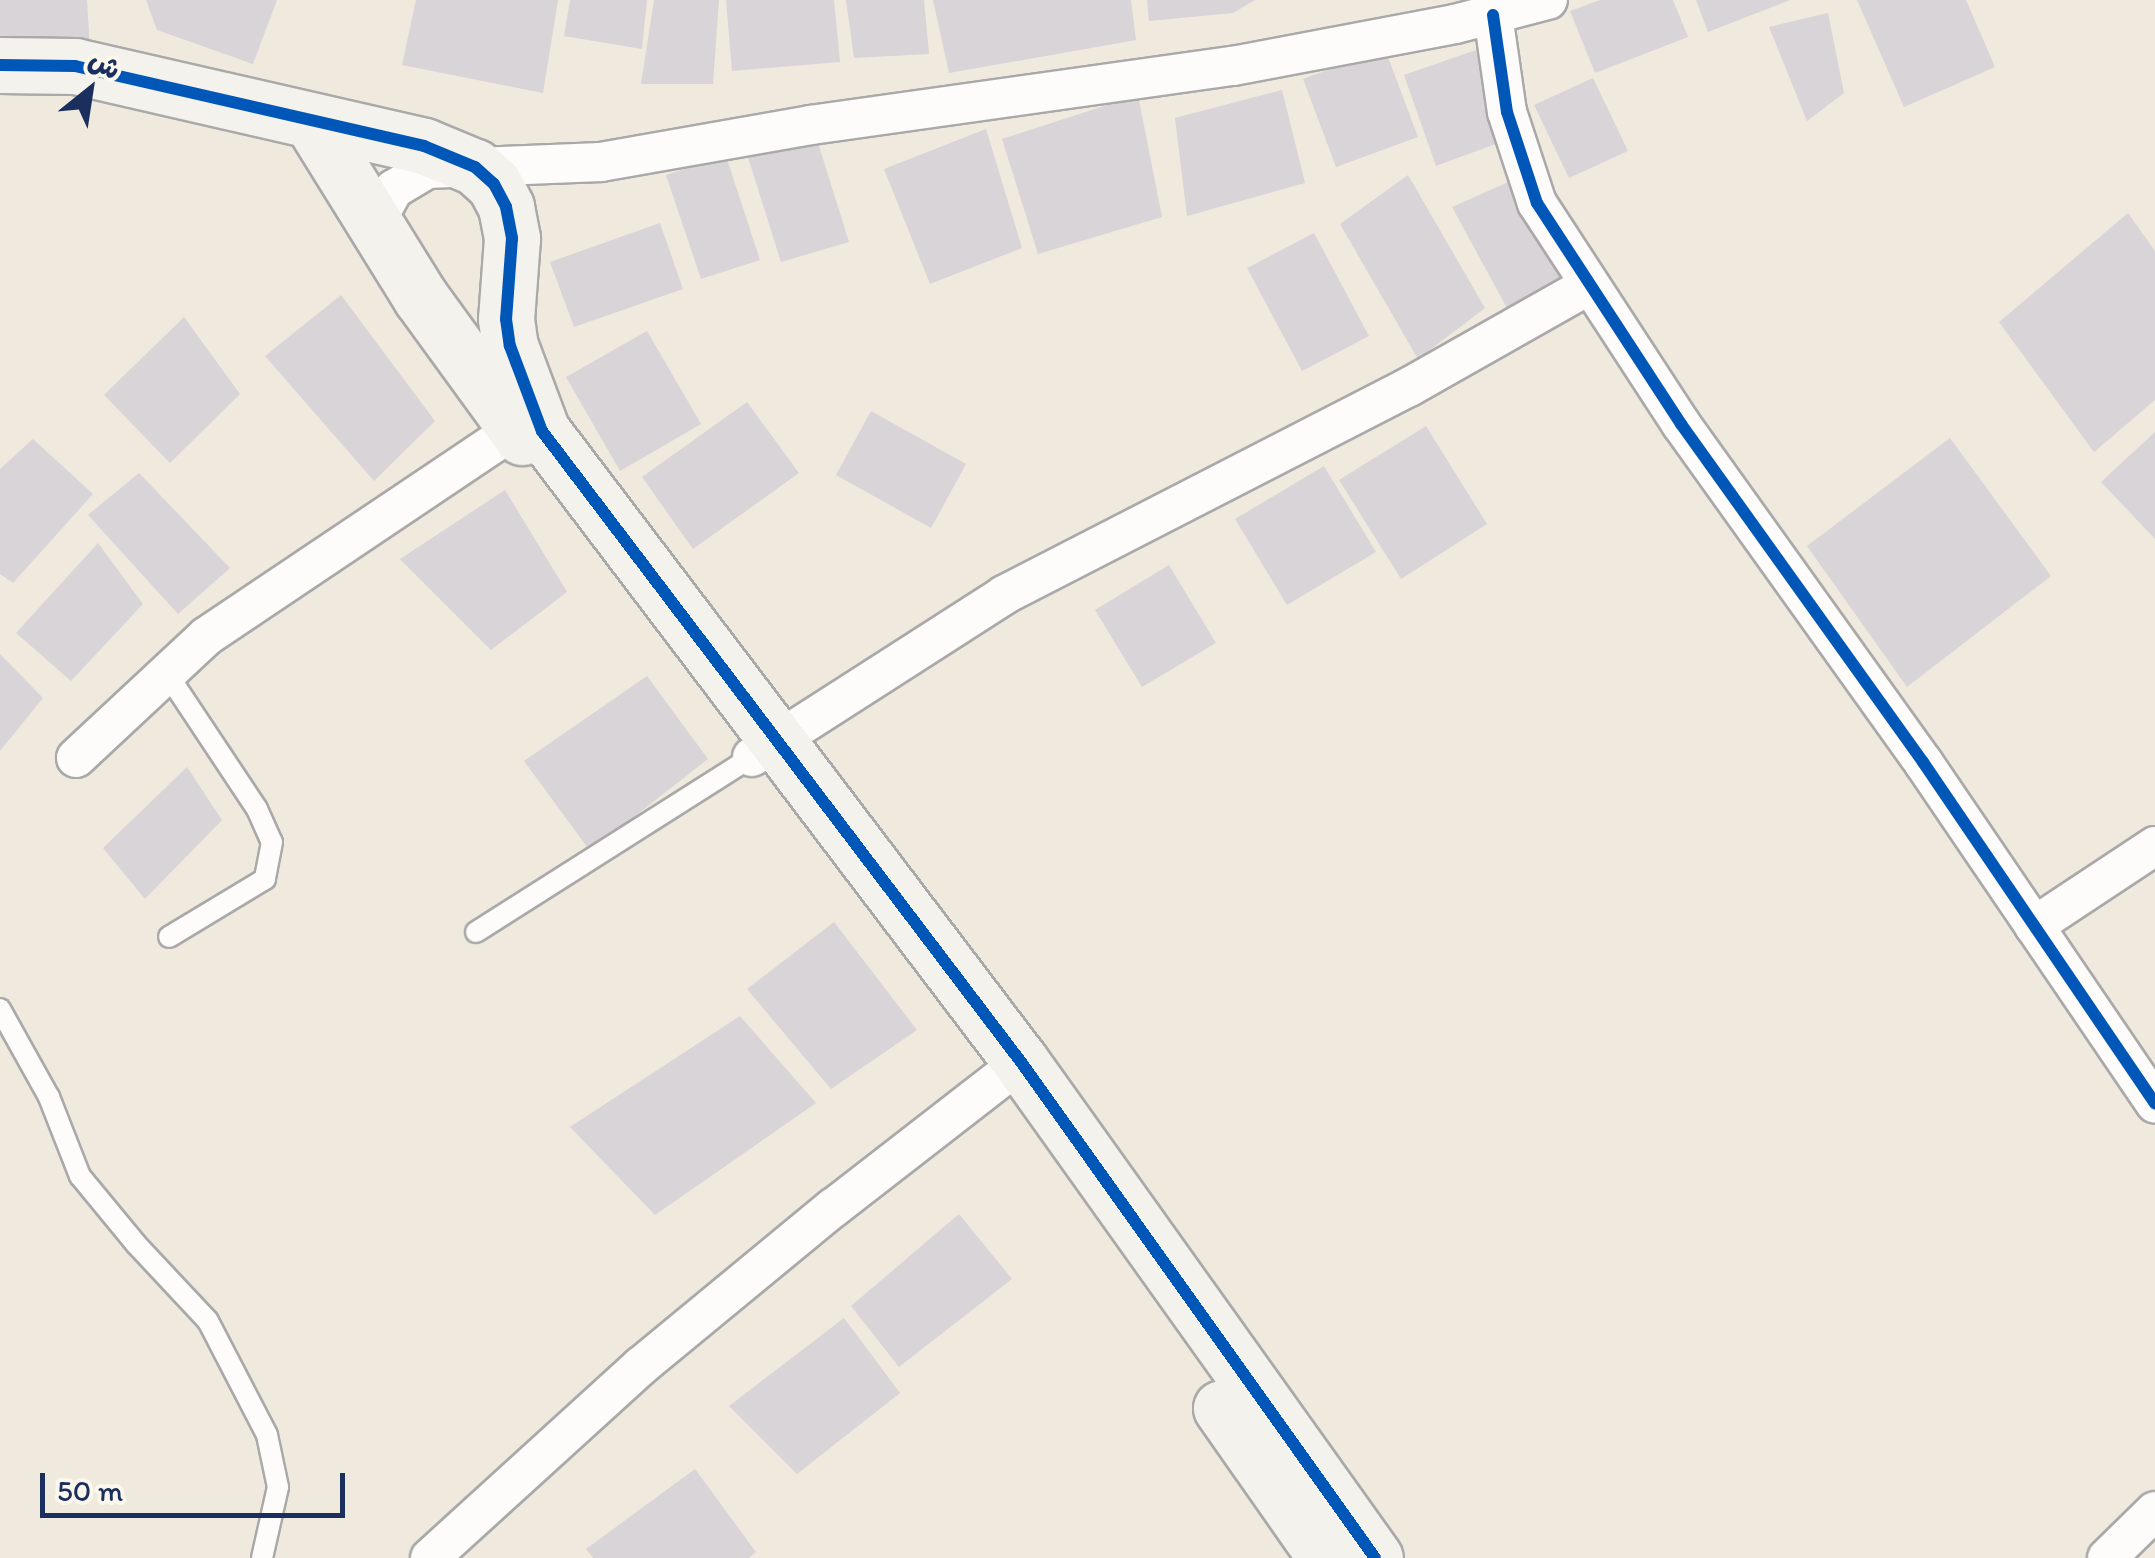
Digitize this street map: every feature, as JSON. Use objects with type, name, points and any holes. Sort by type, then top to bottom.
[{"type":"street","points":[[376,223],[394,188],[426,169],[601,162],[811,125],[1234,66],[1493,15],[1548,0]]},
{"type":"street","points":[[1493,15],[1507,112],[1537,203],[1682,424],[2155,1104]]},
{"type":"street","points":[[0,65],[74,66],[313,124],[424,146],[475,168],[494,184],[506,207],[512,238],[506,319],[525,422]]},
{"type":"street","points":[[313,124],[422,298],[525,422],[1006,1073],[1375,1558]]},
{"type":"street","points":[[764,749],[1004,595],[1408,387],[1589,284]]},
{"type":"street","points":[[76,758],[166,672],[257,600],[525,422]]},
{"type":"street","points":[[2034,926],[2155,846]]},
{"type":"street","points":[[430,1558],[641,1366],[1006,1073]]},
{"type":"street","points":[[1006,1073],[1326,1558]]},
{"type":"street","points":[[2106,1558],[2155,1511]]},
{"type":"lane","points":[[166,672],[257,809],[272,842],[265,880],[169,938]]},
{"type":"lane","points":[[476,932],[764,749]]},
{"type":"lane","points":[[0,1008],[50,1096],[80,1176],[136,1244],[208,1320],[266,1435],[278,1487],[262,1558]]},
{"type":"building","points":[[0,0],[87,0],[90,50],[0,44]]},
{"type":"building","points":[[146,0],[277,0],[253,64],[157,30]]},
{"type":"building","points":[[416,0],[558,0],[543,93],[402,65]]},
{"type":"building","points":[[570,0],[647,0],[642,49],[564,36]]},
{"type":"building","points":[[654,0],[719,0],[713,84],[641,84]]},
{"type":"building","points":[[726,0],[834,0],[840,62],[732,71]]},
{"type":"building","points":[[846,0],[924,0],[929,54],[854,58]]},
{"type":"building","points":[[933,0],[1131,0],[1136,40],[949,73]]},
{"type":"building","points":[[1147,0],[1255,0],[1233,13],[1149,21]]},
{"type":"building","points":[[1600,0],[1673,0],[1688,37],[1595,73],[1570,11]]},
{"type":"building","points":[[1696,0],[1790,0],[1708,32]]},
{"type":"building","points":[[1857,0],[1966,0],[1995,67],[1904,107]]},
{"type":"building","points":[[1828,13],[1844,93],[1807,121],[1769,27]]},
{"type":"building","points":[[1385,49],[1418,137],[1336,167],[1303,79]]},
{"type":"building","points":[[1479,49],[1501,142],[1436,166],[1404,75]]},
{"type":"building","points":[[1593,78],[1628,151],[1569,178],[1534,105]]},
{"type":"building","points":[[1282,90],[1305,183],[1187,216],[1175,118]]},
{"type":"building","points":[[1138,95],[1162,217],[1038,254],[1002,139]]},
{"type":"building","points":[[986,129],[1022,248],[930,284],[884,169]]},
{"type":"building","points":[[814,130],[849,242],[781,262],[746,151]]},
{"type":"building","points":[[726,156],[760,260],[701,279],[666,175]]},
{"type":"building","points":[[1408,175],[1485,308],[1418,359],[1340,224]]},
{"type":"building","points":[[1513,180],[1562,283],[1507,308],[1452,207]]},
{"type":"building","points":[[2128,213],[2155,251],[2155,400],[2094,452],[1999,322]]},
{"type":"building","points":[[660,223],[683,289],[574,327],[550,262]]},
{"type":"building","points":[[1314,233],[1369,336],[1302,371],[1247,268]]},
{"type":"building","points":[[341,295],[435,421],[374,481],[265,356]]},
{"type":"building","points":[[184,317],[240,394],[170,463],[104,395]]},
{"type":"building","points":[[647,331],[701,424],[620,471],[566,377]]},
{"type":"building","points":[[747,402],[799,473],[693,549],[642,477]]},
{"type":"building","points":[[871,411],[966,464],[931,528],[836,475]]},
{"type":"building","points":[[1426,426],[1487,524],[1401,579],[1339,480]]},
{"type":"building","points":[[2155,432],[2155,539],[2101,482]]},
{"type":"building","points":[[1950,438],[2051,576],[1907,687],[1807,546]]},
{"type":"building","points":[[33,439],[93,494],[13,583],[0,574],[0,469]]},
{"type":"building","points":[[1324,466],[1376,552],[1287,605],[1235,519]]},
{"type":"building","points":[[139,473],[230,568],[178,614],[88,515]]},
{"type":"building","points":[[505,490],[567,592],[491,650],[400,559]]},
{"type":"building","points":[[98,543],[143,604],[71,681],[16,633]]},
{"type":"building","points":[[1169,565],[1216,643],[1142,687],[1095,610]]},
{"type":"building","points":[[0,654],[43,698],[0,751]]},
{"type":"building","points":[[647,676],[708,759],[590,851],[524,761]]},
{"type":"building","points":[[187,767],[222,820],[145,899],[103,848]]},
{"type":"building","points":[[834,922],[917,1030],[831,1089],[747,989]]},
{"type":"building","points":[[740,1016],[816,1103],[655,1215],[570,1127]]},
{"type":"building","points":[[959,1214],[1012,1279],[899,1367],[851,1306]]},
{"type":"building","points":[[844,1318],[900,1393],[797,1474],[729,1406]]},
{"type":"building","points":[[695,1469],[756,1552],[749,1558],[593,1558],[586,1549]]},
{"type":"cycle path","points":[[1493,15],[1507,112],[1537,203],[1681,424],[1923,762],[2155,1104]]},
{"type":"cycle path","points":[[0,65],[75,66],[424,146],[475,167],[494,184],[506,207],[512,238],[506,319],[510,346],[542,431],[1021,1062],[1375,1558]]}]
